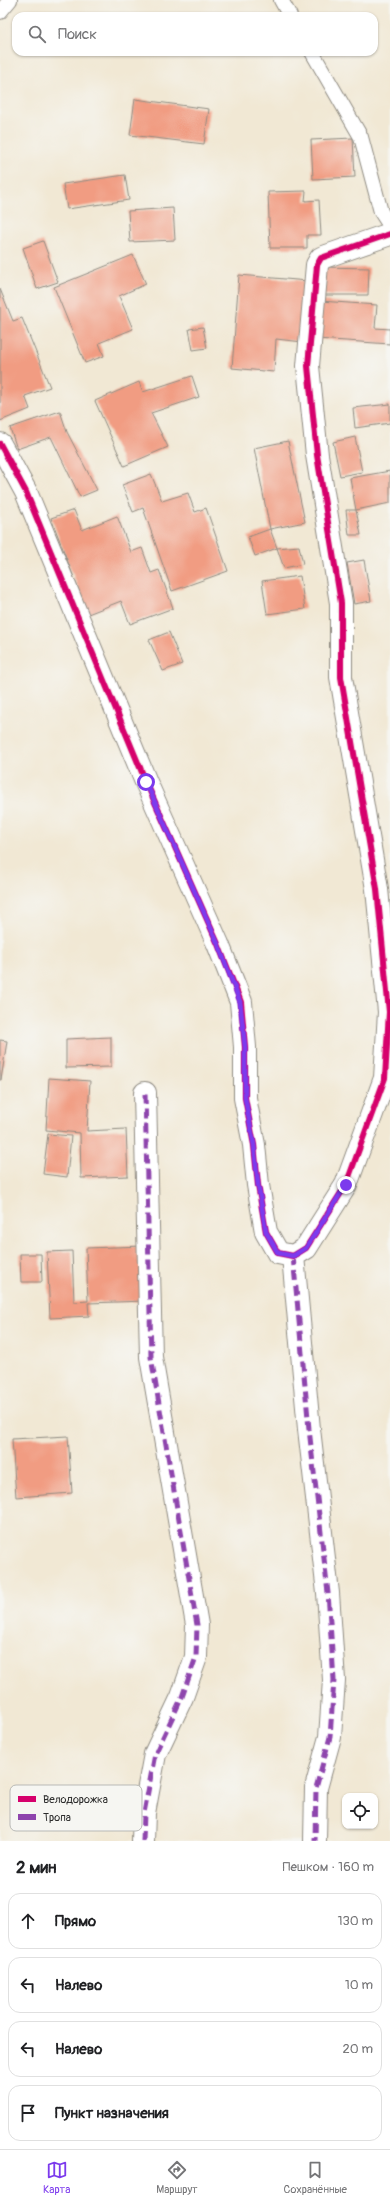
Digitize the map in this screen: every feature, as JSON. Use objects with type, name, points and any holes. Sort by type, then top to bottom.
[{"type":"street","points":[[0,444],[26,492],[146,782],[218,944],[240,1002],[245,1047],[245,1098],[254,1145],[258,1185],[266,1232],[278,1253],[293,1256],[306,1248],[346,1185],[385,1078],[389,1012],[377,889],[342,684],[341,602],[317,455],[308,366],[317,265],[321,258],[390,234]]},
{"type":"street","points":[[143,1841],[144,1813],[155,1754],[182,1698],[196,1657],[196,1625],[151,1357],[145,1093]]},
{"type":"street","points":[[293,1256],[308,1429],[328,1593],[334,1680],[330,1737],[316,1788],[315,1841]]},
{"type":"lane","points":[[0,12],[10,0]]},
{"type":"lane","points":[[281,0],[288,12]]},
{"type":"lane","points":[[314,56],[361,137],[381,212],[390,226]]},
{"type":"building","points":[[135,99],[209,109],[204,144],[130,135]]},
{"type":"building","points":[[353,138],[355,177],[313,179],[311,140]]},
{"type":"building","points":[[125,175],[129,200],[67,209],[63,184]]},
{"type":"building","points":[[306,191],[305,201],[319,200],[321,235],[307,235],[307,248],[270,248],[268,192]]},
{"type":"building","points":[[173,208],[175,240],[130,242],[128,211]]},
{"type":"building","points":[[43,241],[58,282],[37,289],[23,248]]},
{"type":"building","points":[[133,255],[146,284],[119,296],[133,329],[99,343],[104,356],[85,363],[54,287]]},
{"type":"building","points":[[322,267],[369,268],[368,295],[322,295]]},
{"type":"building","points":[[239,275],[308,281],[303,342],[276,339],[274,372],[232,368]]},
{"type":"building","points":[[0,289],[13,321],[22,318],[50,387],[25,396],[30,409],[0,421]]},
{"type":"building","points":[[320,301],[377,305],[375,328],[390,329],[390,344],[317,339]]},
{"type":"building","points":[[203,327],[207,348],[193,350],[189,329]]},
{"type":"building","points":[[192,376],[199,397],[151,413],[168,447],[124,466],[95,401],[139,382],[143,392]]},
{"type":"building","points":[[390,404],[390,423],[355,428],[353,408]]},
{"type":"building","points":[[60,411],[67,432],[97,490],[80,497],[51,437],[17,449],[10,428]]},
{"type":"building","points":[[355,437],[362,472],[340,476],[333,442]]},
{"type":"building","points":[[288,441],[305,522],[270,529],[254,448]]},
{"type":"building","points":[[390,471],[390,503],[356,510],[350,478]]},
{"type":"building","points":[[151,474],[162,501],[188,493],[195,512],[206,508],[228,571],[172,591],[143,508],[133,512],[122,485]]},
{"type":"building","points":[[74,510],[82,530],[117,516],[131,552],[142,548],[151,573],[159,570],[173,608],[130,624],[121,601],[88,614],[51,518]]},
{"type":"building","points":[[346,510],[356,510],[361,535],[349,535]]},
{"type":"building","points":[[270,529],[277,548],[255,556],[248,537]]},
{"type":"building","points":[[299,546],[303,564],[284,568],[277,548]]},
{"type":"building","points":[[364,560],[371,601],[354,604],[347,563]]},
{"type":"building","points":[[300,576],[305,609],[267,614],[262,581]]},
{"type":"building","points":[[169,632],[182,664],[163,671],[149,640]]},
{"type":"building","points":[[111,1037],[111,1067],[66,1068],[66,1039]]},
{"type":"building","points":[[0,1040],[7,1041],[1,1080],[0,1080]]},
{"type":"building","points":[[49,1078],[90,1081],[87,1131],[126,1129],[128,1176],[81,1178],[80,1133],[46,1130]]},
{"type":"building","points":[[48,1134],[71,1136],[67,1177],[43,1174]]},
{"type":"building","points":[[143,1246],[145,1301],[88,1303],[89,1316],[50,1318],[47,1252],[72,1251],[74,1302],[88,1301],[86,1248]]},
{"type":"building","points":[[20,1254],[41,1254],[42,1282],[21,1282]]},
{"type":"building","points":[[68,1436],[72,1493],[16,1497],[12,1439]]},
{"type":"marked path","points":[[143,1841],[144,1813],[155,1754],[182,1697],[196,1657],[197,1625],[151,1357],[145,1093]]},
{"type":"marked path","points":[[293,1256],[309,1429],[328,1593],[334,1680],[330,1737],[316,1788],[315,1841]]},
{"type":"cycle path","points":[[0,444],[26,492],[146,782],[218,944],[241,1002],[245,1047],[245,1098],[254,1145],[258,1185],[266,1232],[278,1253],[293,1256],[306,1248],[346,1185],[385,1078],[389,1012],[377,889],[341,677],[341,603],[317,455],[308,366],[317,265],[321,258],[390,234]]},
{"type":"route","points":[[146,782],[218,944],[240,1002],[245,1047],[245,1098],[254,1145],[258,1185],[266,1232],[278,1253],[293,1256],[306,1248],[346,1185]]}]
